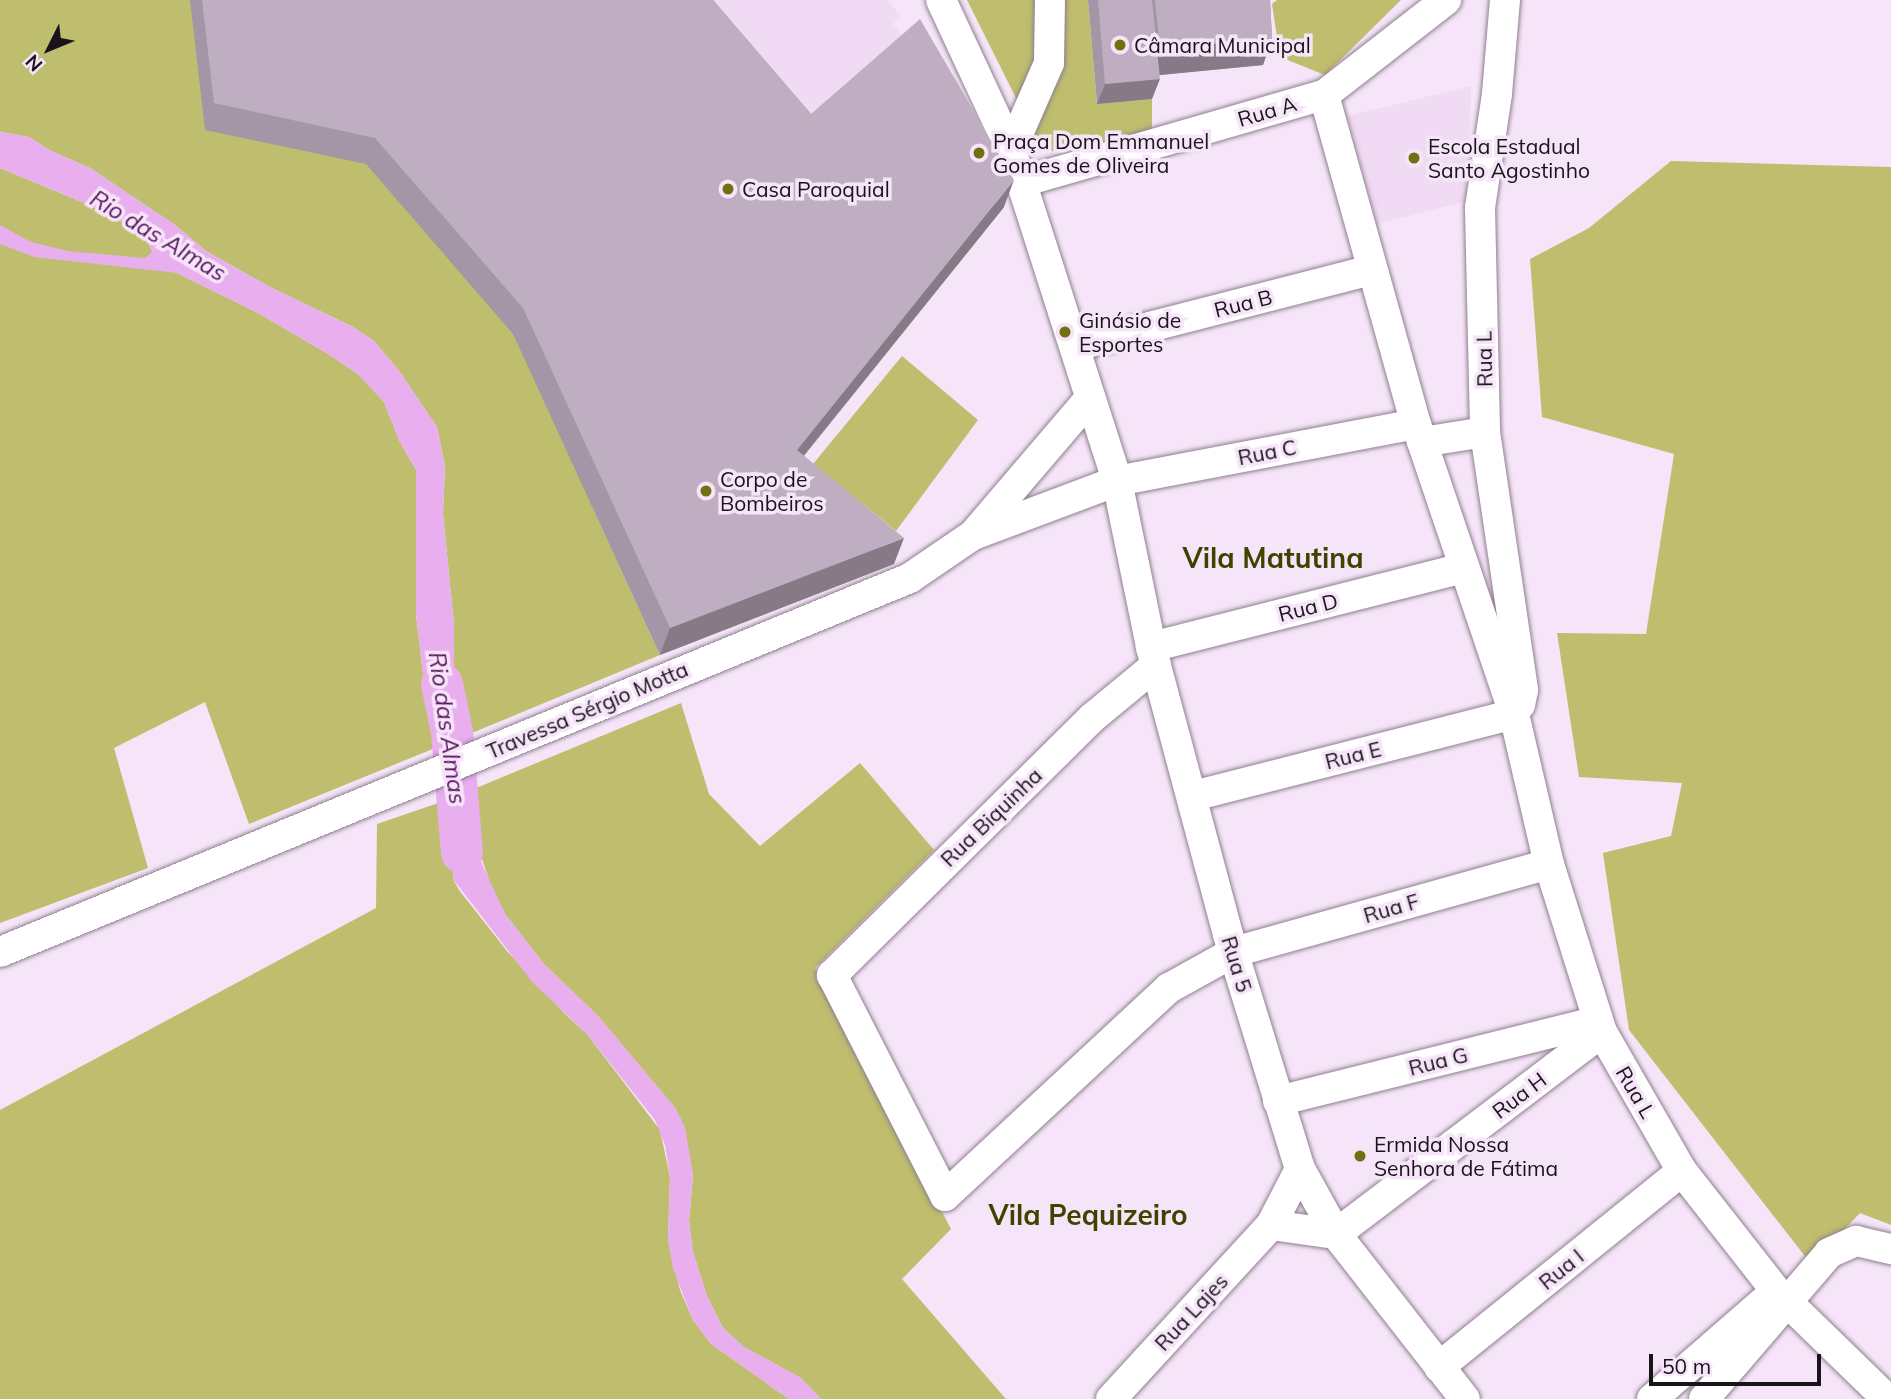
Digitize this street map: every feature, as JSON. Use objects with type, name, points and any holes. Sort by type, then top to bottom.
[{"type":"street","name":"Rua 5","points":[[941,0],[1011,150],[1117,481],[1153,656],[1234,952],[1300,1169],[1336,1234],[1465,1399]]},
{"type":"street","points":[[1011,150],[1049,63],[1050,0]]},
{"type":"street","name":"Rua A","points":[[1022,182],[1324,95],[1446,0]]},
{"type":"street","name":"Rua L","points":[[1505,0],[1497,94],[1480,208],[1485,432],[1523,690],[1523,701],[1514,715]]},
{"type":"street","name":"Rua L","points":[[1324,95],[1371,271],[1419,433],[1514,715],[1549,864],[1600,1026],[1682,1171],[1782,1297],[1887,1399]]},
{"type":"street","name":"Rua B","points":[[1075,346],[1371,271]]},
{"type":"street","points":[[973,535],[1090,398]]},
{"type":"street","name":"Rua C","points":[[973,535],[1117,481],[1419,433],[1485,432]]},
{"type":"street","name":"Travessa Sérgio Motta","points":[[0,952],[530,736],[669,674],[910,578],[973,535]]},
{"type":"street","name":"Rua D","points":[[1153,656],[1464,568]]},
{"type":"street","name":"Rua Biquinha","points":[[1153,656],[832,975],[945,1196],[1169,988],[1234,952]]},
{"type":"street","name":"Rua E","points":[[1193,796],[1514,715]]},
{"type":"street","name":"Rua F","points":[[1234,952],[1549,864]]},
{"type":"street","name":"Rua G","points":[[1278,1101],[1600,1026]]},
{"type":"street","name":"Rua H","points":[[1336,1234],[1600,1026]]},
{"type":"street","name":"Rua Lajes","points":[[1111,1399],[1271,1225],[1300,1169]]},
{"type":"street","name":"Rua I","points":[[1439,1367],[1682,1171]]},
{"type":"street","points":[[1271,1225],[1336,1234]]},
{"type":"street","points":[[1652,1399],[1782,1297],[1829,1253],[1856,1241],[1891,1249]]},
{"type":"street","points":[[1704,1399],[1782,1297]]},
{"type":"shaded area","points":[[0,0],[576,0],[1004,207],[840,411],[762,325],[592,506],[660,655],[467,735],[454,672],[454,625],[443,514],[445,466],[437,427],[400,372],[374,341],[353,327],[270,287],[206,251],[175,225],[90,168],[51,151],[29,137],[0,132]]},
{"type":"shaded area","points":[[702,0],[887,0],[901,16],[893,24],[911,46],[802,141]]},
{"type":"shaded area","points":[[967,0],[1088,0],[1097,104],[1152,99],[1152,132],[1072,149],[1043,152]]},
{"type":"shaded area","points":[[1277,0],[1401,0],[1325,75],[1280,57],[1272,4]]},
{"type":"shaded area","name":"Escola Estadual Santo Agostinho","points":[[1471,86],[1467,201],[1377,224],[1348,116]]},
{"type":"shaded area","points":[[1671,161],[1891,167],[1891,1225],[1860,1213],[1811,1264],[1629,1030],[1603,853],[1671,836],[1682,783],[1579,777],[1557,633],[1646,634],[1674,454],[1542,417],[1530,259],[1589,228]]},
{"type":"shaded area","points":[[0,168],[113,215],[147,241],[153,252],[177,273],[258,313],[328,354],[358,374],[384,402],[399,440],[416,470],[416,615],[427,706],[440,746],[249,824],[205,702],[114,748],[148,868],[0,923]]},
{"type":"shaded area","points":[[902,356],[978,420],[896,531],[813,464]]},
{"type":"shaded area","points":[[681,703],[709,794],[760,846],[860,763],[934,850],[815,968],[951,1229],[902,1279],[1006,1399],[821,1399],[801,1378],[744,1347],[723,1328],[707,1296],[693,1252],[689,1221],[693,1174],[676,1109],[598,1016],[544,964],[505,914],[491,886],[473,832],[469,791]]},
{"type":"shaded area","points":[[447,800],[445,818],[453,853],[453,879],[459,890],[507,951],[587,1034],[660,1130],[670,1177],[668,1240],[680,1290],[693,1320],[711,1344],[789,1399],[0,1399],[0,1110],[376,908],[377,824]]},
{"type":"water","points":[[0,132],[29,137],[51,151],[90,168],[175,225],[206,251],[270,287],[353,327],[374,341],[400,372],[437,427],[445,466],[443,514],[454,625],[454,672],[467,735],[440,746],[427,706],[416,615],[416,470],[399,440],[384,402],[358,374],[328,354],[258,313],[177,273],[34,257],[0,244],[0,225],[31,242],[68,251],[145,258],[153,251],[147,241],[113,215],[0,168]]},
{"type":"water","points":[[469,791],[479,857],[505,914],[544,964],[598,1016],[676,1109],[685,1127],[693,1174],[689,1221],[693,1252],[707,1296],[723,1328],[744,1347],[801,1378],[821,1399],[789,1399],[711,1344],[693,1320],[673,1269],[668,1240],[670,1177],[665,1145],[655,1120],[587,1034],[533,983],[453,879],[453,853],[445,818],[447,800]]},
{"type":"building","points":[[202,0],[713,0],[811,114],[920,19],[1014,180],[797,450],[904,538],[670,628],[523,308],[375,138],[214,103]]},
{"type":"building","name":"Câmara Municipal","points":[[1098,0],[1152,0],[1160,79],[1105,84]]},
{"type":"building","points":[[1155,0],[1270,0],[1272,38],[1160,49]]},
{"type":"waterway","name":"Rio das Almas","points":[[442,684],[452,732],[462,853]]},
{"type":"place","name":"Câmara Municipal","points":[[1120,45]]},
{"type":"place","name":"Praça Dom Emmanuel Gomes de Oliveira","points":[[979,153]]},
{"type":"place","name":"Escola Estadual Santo Agostinho","points":[[1414,158]]},
{"type":"place","name":"Casa Paroquial","points":[[728,189]]},
{"type":"place","name":"Ginásio de Esportes","points":[[1065,332]]},
{"type":"place","name":"Corpo de Bombeiros","points":[[706,491]]},
{"type":"place","name":"Ermida Nossa Senhora de Fátima","points":[[1360,1156]]},
{"type":"district","name":"Vila Matutina","points":[[1273,558]]},
{"type":"district","name":"Vila Pequizeiro","points":[[1088,1215]]}]
